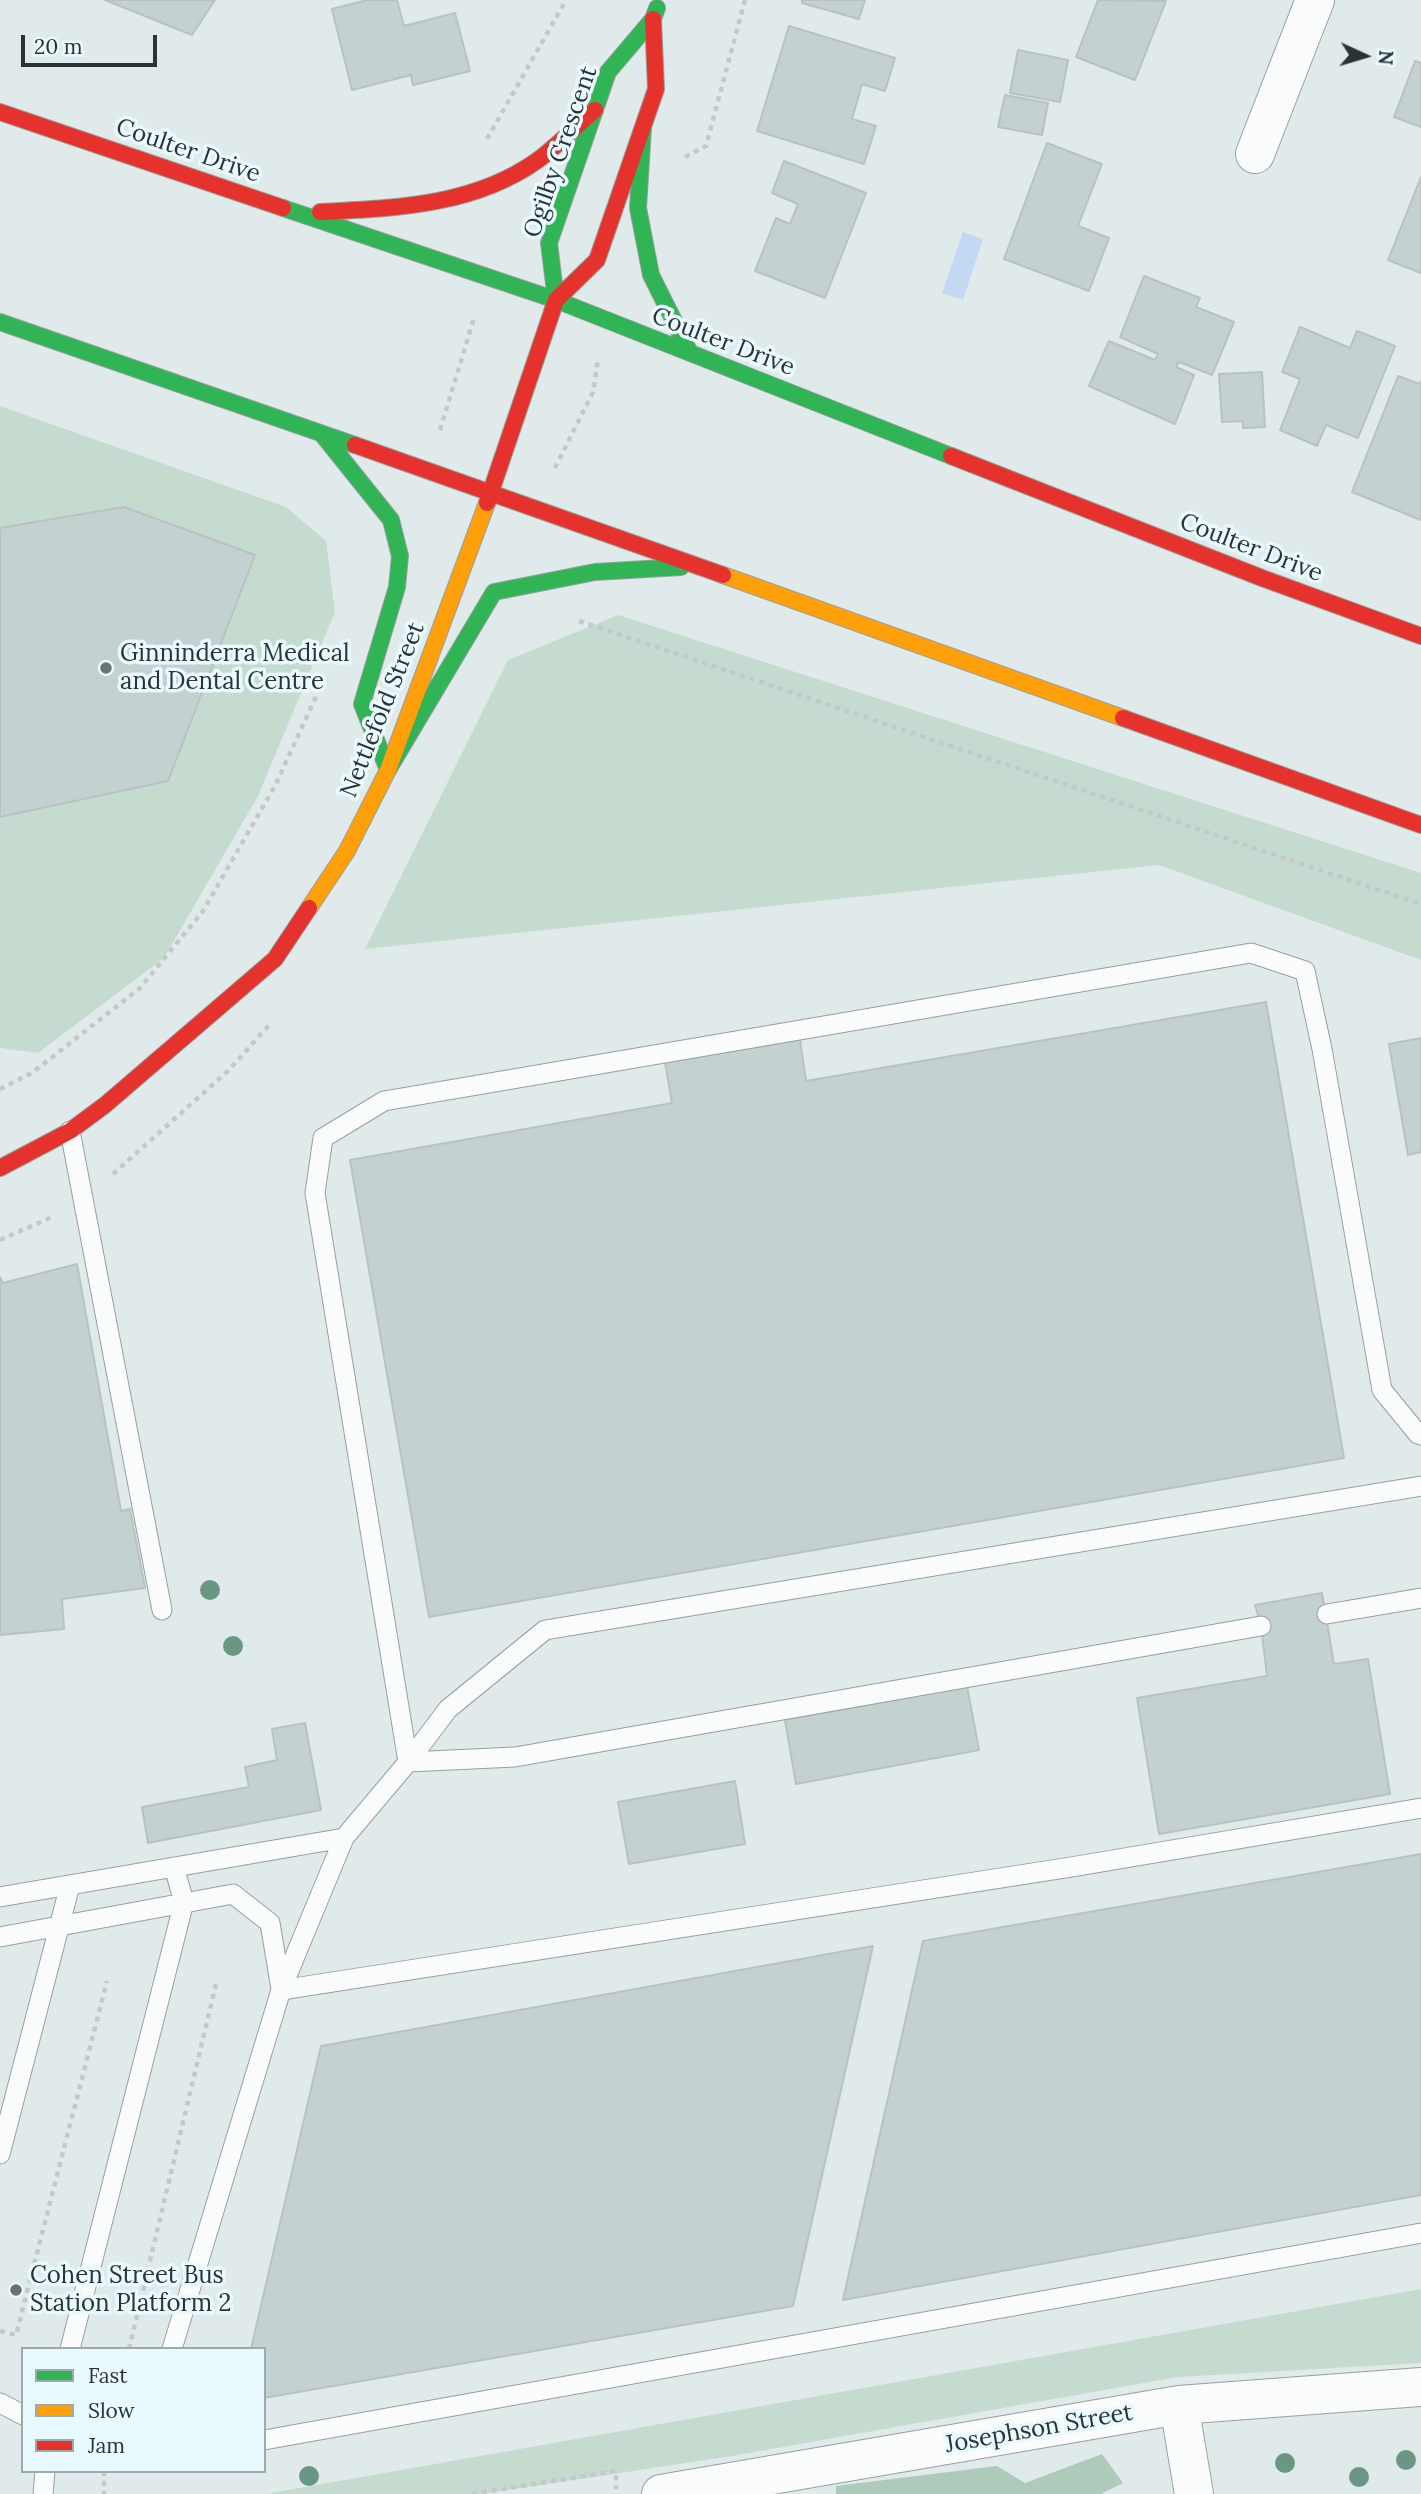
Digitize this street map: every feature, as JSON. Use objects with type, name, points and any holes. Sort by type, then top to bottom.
[{"type":"main road","name":"Ogilby Crescent","points":[[556,300],[549,243],[608,72],[653,19],[660,0]]},
{"type":"main road","name":"Ogilby Crescent","points":[[556,300],[597,260],[643,128],[656,89],[653,19]]},
{"type":"main road","points":[[301,214],[415,206],[493,187],[537,160],[595,110]]},
{"type":"main road","name":"Coulter Drive","points":[[0,112],[556,300],[1262,578],[1421,636]]},
{"type":"main road","points":[[643,128],[638,208],[650,275],[690,354]]},
{"type":"main road","name":"Nettlefold Street","points":[[0,1168],[70,1131],[186,1038],[275,959],[347,851],[388,770],[491,492],[556,300]]},
{"type":"main road","points":[[0,322],[491,492],[1421,825]]},
{"type":"main road","points":[[322,433],[391,520],[400,556],[397,587],[362,704],[388,770]]},
{"type":"main road","points":[[388,770],[494,592],[595,572],[697,566]]},
{"type":"street","points":[[1255,154],[1315,0]]},
{"type":"street","name":"Josephson Street","points":[[661,2494],[739,2487],[1179,2405],[1421,2387]]},
{"type":"street","points":[[1179,2405],[1194,2494]]},
{"type":"lane","points":[[408,1762],[315,1193],[323,1138],[384,1101],[1251,953],[1305,971],[1322,1049],[1382,1390],[1421,1435]]},
{"type":"lane","points":[[70,1131],[162,1610]]},
{"type":"lane","points":[[173,2347],[281,1990],[344,1838],[408,1762],[448,1709],[545,1630],[1421,1486]]},
{"type":"lane","points":[[1326,1614],[1421,1598]]},
{"type":"lane","points":[[408,1762],[515,1757],[1261,1626]]},
{"type":"lane","points":[[281,1990],[1071,1867],[1421,1808]]},
{"type":"lane","points":[[0,1897],[344,1838]]},
{"type":"lane","points":[[71,2347],[184,1902],[174,1867]]},
{"type":"lane","points":[[0,2154],[70,1885]]},
{"type":"lane","points":[[0,1937],[233,1894],[270,1923],[281,1990]]},
{"type":"lane","points":[[266,2441],[1421,2232]]},
{"type":"lane","points":[[0,2403],[21,2414]]},
{"type":"lane","points":[[43,2494],[45,2473]]},
{"type":"path","points":[[482,147],[566,0]]},
{"type":"path","points":[[684,158],[706,146],[745,0]]},
{"type":"path","points":[[428,470],[487,276]]},
{"type":"path","points":[[566,617],[1421,904]]},
{"type":"path","points":[[0,1089],[32,1073],[140,988],[203,911],[276,784],[322,684]]},
{"type":"path","points":[[0,1240],[83,1202],[228,1071],[274,1020]]},
{"type":"path","points":[[0,2331],[16,2334],[107,1981]]},
{"type":"path","points":[[129,2347],[216,1984]]},
{"type":"path","points":[[472,2494],[616,2471],[616,2494]]},
{"type":"path","points":[[103,2473],[104,2494]]},
{"type":"green space","points":[[0,406],[286,507],[326,541],[335,612],[258,796],[164,958],[38,1053],[0,1048],[0,817],[254,555],[124,507],[0,528]]},
{"type":"green space","points":[[618,615],[1421,873],[1421,960],[1159,865],[365,949],[508,660]]},
{"type":"green space","points":[[1421,2289],[1421,2363],[1178,2377],[726,2457],[481,2494],[266,2494]]},
{"type":"green space","points":[[1102,2454],[1123,2483],[1101,2494],[836,2494],[836,2486],[997,2466],[1025,2483]]},
{"type":"water","points":[[963,232],[983,239],[963,300],[942,293]]},
{"type":"building","points":[[105,0],[215,0],[192,35]]},
{"type":"building","points":[[367,0],[397,0],[404,26],[455,13],[470,71],[413,85],[411,75],[352,90],[332,9]]},
{"type":"building","points":[[802,0],[865,0],[859,19],[802,3]]},
{"type":"building","points":[[1098,0],[1166,1],[1135,80],[1076,57]]},
{"type":"building","points":[[789,26],[895,58],[885,91],[862,84],[852,119],[876,126],[864,164],[757,131]]},
{"type":"building","points":[[1018,50],[1068,60],[1060,102],[1010,93]]},
{"type":"building","points":[[1415,61],[1421,63],[1421,127],[1394,117]]},
{"type":"building","points":[[1005,95],[1048,103],[1042,135],[998,127]]},
{"type":"building","points":[[1047,143],[1102,164],[1078,226],[1109,238],[1089,291],[1004,259]]},
{"type":"building","points":[[784,161],[866,193],[825,298],[755,271],[776,218],[790,224],[798,204],[772,193]]},
{"type":"building","points":[[1421,177],[1421,273],[1388,260]]},
{"type":"building","points":[[1144,276],[1200,298],[1196,307],[1234,322],[1212,375],[1179,362],[1176,367],[1194,375],[1175,424],[1089,386],[1109,341],[1155,360],[1158,354],[1120,337]]},
{"type":"building","points":[[1300,327],[1350,348],[1357,331],[1395,346],[1358,438],[1326,425],[1317,446],[1280,430],[1300,379],[1282,372]]},
{"type":"building","points":[[1262,372],[1265,427],[1243,428],[1243,421],[1222,422],[1219,374]]},
{"type":"building","points":[[1398,376],[1419,384],[1421,381],[1421,520],[1352,492]]},
{"type":"building","name":"Ginninderra Medical and Dental Centre","points":[[124,507],[255,555],[168,781],[0,817],[0,528]]},
{"type":"building","points":[[1266,1002],[1344,1458],[429,1617],[350,1160],[672,1103],[665,1062],[800,1040],[806,1081]]},
{"type":"building","points":[[1421,1038],[1421,1152],[1408,1155],[1389,1044]]},
{"type":"building","points":[[77,1264],[121,1511],[130,1509],[145,1588],[62,1599],[64,1629],[0,1635],[0,1277],[3,1283]]},
{"type":"building","points":[[1322,1593],[1334,1664],[1368,1659],[1390,1794],[1159,1834],[1137,1698],[1267,1676],[1261,1626],[1255,1605]]},
{"type":"building","points":[[967,1686],[979,1750],[796,1784],[785,1720]]},
{"type":"building","points":[[305,1723],[321,1810],[148,1843],[142,1807],[249,1787],[245,1767],[277,1760],[272,1729]]},
{"type":"building","points":[[735,1781],[745,1844],[629,1864],[618,1802]]},
{"type":"building","points":[[1421,1854],[1421,2195],[843,2300],[923,1941]]},
{"type":"building","points":[[873,1946],[793,2306],[266,2398],[266,2347],[251,2347],[321,2046]]},
{"type":"traffic: fast","points":[[556,300],[549,243],[608,72],[653,19],[657,8]]},
{"type":"traffic: fast","points":[[643,128],[638,208],[651,275],[690,353]]},
{"type":"traffic: fast","points":[[283,208],[556,300],[951,456]]},
{"type":"traffic: fast","points":[[0,322],[355,445]]},
{"type":"traffic: fast","points":[[322,434],[391,520],[400,556],[397,587],[362,704],[388,770]]},
{"type":"traffic: fast","points":[[388,770],[494,592],[595,572],[681,567]]},
{"type":"traffic: slow","points":[[309,908],[347,851],[388,770],[487,503]]},
{"type":"traffic: slow","points":[[723,575],[1123,718]]},
{"type":"traffic: jam","points":[[487,503],[556,300],[597,260],[656,89],[653,19]]},
{"type":"traffic: jam","points":[[320,212],[433,202],[487,187],[538,160],[595,110]]},
{"type":"traffic: jam","points":[[0,112],[283,208]]},
{"type":"traffic: jam","points":[[355,445],[723,575]]},
{"type":"traffic: jam","points":[[951,456],[1262,578],[1421,636]]},
{"type":"traffic: jam","points":[[1123,718],[1421,825]]},
{"type":"traffic: jam","points":[[0,1168],[70,1131],[105,1105],[275,959],[309,908]]},
{"type":"place","name":"Ginninderra Medical and Dental Centre","points":[[106,668]]},
{"type":"place","name":"Cohen Street Bus Station Platform 2","points":[[16,2290]]}]
